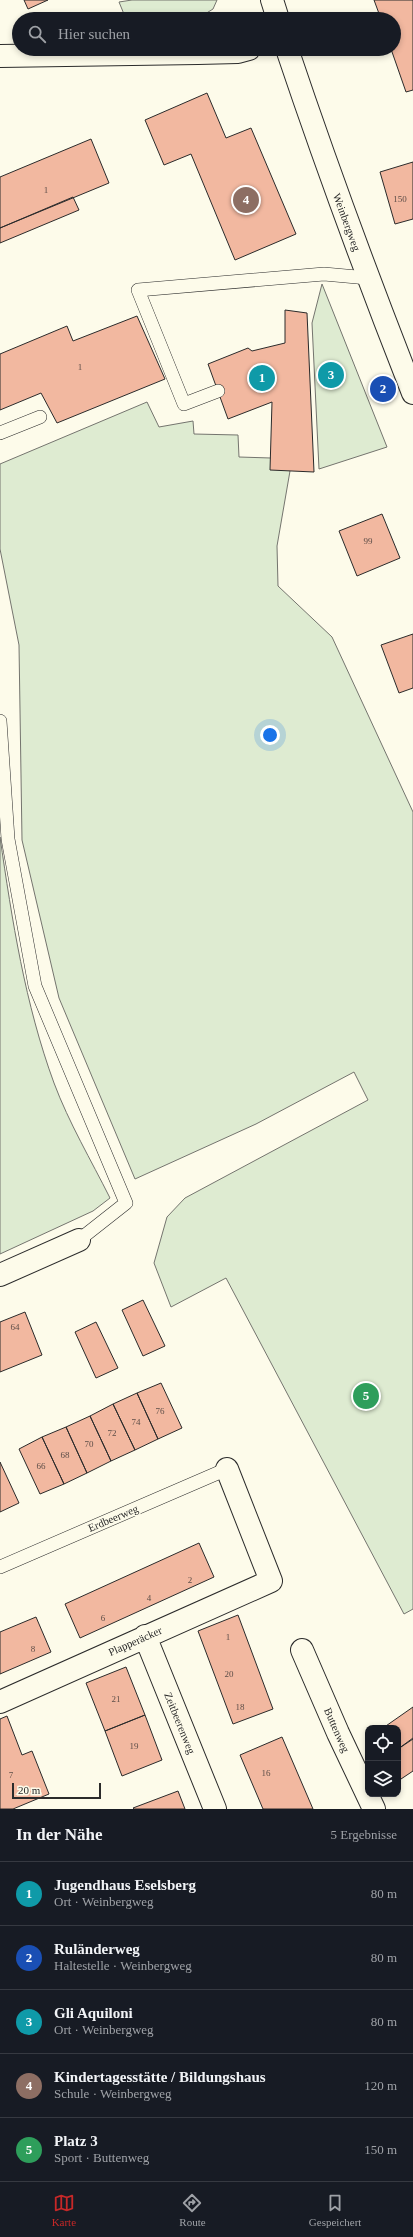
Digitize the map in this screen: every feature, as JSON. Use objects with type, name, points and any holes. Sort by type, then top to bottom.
[{"type":"street","points":[[272,0],[276,12]]},
{"type":"street","points":[[0,56],[12,56]]},
{"type":"street","name":"Weinbergweg","points":[[289,56],[326,164],[368,278],[413,393]]},
{"type":"street","points":[[0,1275],[78,1240]]},
{"type":"street","name":"Plapperäcker","points":[[0,1702],[271,1581],[227,1469]]},
{"type":"street","name":"Zeitbeerenweg","points":[[145,1636],[215,1809]]},
{"type":"street","name":"Buttenweg","points":[[302,1650],[338,1733],[374,1809]]},
{"type":"lane","points":[[218,391],[184,404],[138,290],[324,274],[368,278]]},
{"type":"lane","points":[[0,433],[40,417]]},
{"type":"lane","points":[[0,721],[8,839],[35,986],[126,1203],[78,1240]]},
{"type":"lane","name":"Erdbeerweg","points":[[0,1567],[227,1469]]},
{"type":"green space","points":[[132,0],[217,0],[213,9],[208,12],[123,12],[119,2]]},
{"type":"green space","points":[[322,284],[387,447],[319,469],[312,323]]},
{"type":"green space","points":[[147,402],[159,427],[193,421],[194,434],[238,435],[239,457],[271,458],[290,471],[277,546],[278,586],[332,637],[413,812],[413,1609],[404,1614],[226,1278],[171,1307],[154,1263],[167,1217],[185,1198],[368,1100],[354,1072],[256,1124],[135,1179],[59,998],[22,840],[19,645],[0,549],[0,464]]},
{"type":"green space","points":[[0,837],[9,899],[27,992],[44,1053],[66,1112],[110,1198],[93,1211],[0,1254]]},
{"type":"building","points":[[24,0],[48,0],[28,9]]},
{"type":"building","points":[[374,0],[413,0],[413,90],[406,92],[393,56],[401,56],[401,12],[378,12]]},
{"type":"building","points":[[207,93],[226,138],[251,128],[296,234],[235,260],[191,154],[164,165],[145,120]]},
{"type":"building","points":[[91,139],[109,183],[0,228],[0,177]]},
{"type":"building","points":[[413,162],[413,219],[395,224],[380,172]]},
{"type":"building","points":[[73,197],[79,210],[0,243],[0,228]]},
{"type":"building","points":[[285,310],[307,313],[314,472],[270,470],[272,402],[228,419],[208,364],[248,348],[252,351],[285,343]]},
{"type":"building","points":[[137,316],[165,379],[57,423],[41,393],[0,410],[0,354],[67,326],[73,341]]},
{"type":"building","points":[[382,514],[400,558],[357,576],[339,531]]},
{"type":"building","points":[[413,634],[413,688],[399,693],[381,645]]},
{"type":"building","points":[[143,1300],[165,1346],[143,1356],[122,1310]]},
{"type":"building","points":[[25,1312],[42,1355],[0,1372],[0,1322]]},
{"type":"building","points":[[96,1322],[118,1368],[96,1378],[75,1332]]},
{"type":"building","points":[[161,1383],[182,1428],[158,1439],[137,1393]]},
{"type":"building","points":[[137,1393],[158,1439],[135,1450],[113,1404]]},
{"type":"building","points":[[113,1404],[135,1450],[111,1461],[90,1416]]},
{"type":"building","points":[[90,1416],[111,1461],[87,1473],[66,1427]]},
{"type":"building","points":[[66,1427],[87,1473],[64,1484],[42,1437]]},
{"type":"building","points":[[42,1437],[64,1484],[40,1494],[19,1449]]},
{"type":"building","points":[[0,1462],[19,1503],[0,1512]]},
{"type":"building","points":[[199,1543],[214,1577],[80,1638],[65,1604]]},
{"type":"building","points":[[238,1615],[273,1709],[233,1724],[198,1631]]},
{"type":"building","points":[[36,1617],[51,1652],[0,1674],[0,1632]]},
{"type":"building","points":[[126,1667],[145,1715],[105,1731],[86,1683]]},
{"type":"building","points":[[413,1707],[413,1738],[401,1747],[401,1725],[387,1725]]},
{"type":"building","points":[[145,1715],[162,1760],[122,1776],[105,1731]]},
{"type":"building","points":[[7,1716],[22,1755],[32,1751],[49,1794],[13,1809],[0,1809],[0,1719]]},
{"type":"building","points":[[282,1737],[313,1809],[263,1809],[240,1755]]},
{"type":"building","points":[[413,1739],[413,1771],[401,1779],[401,1761],[401,1747]]},
{"type":"building","points":[[178,1791],[185,1809],[133,1808]]},
{"type":"place","name":"Kindertagesstätte / Bildungshaus","points":[[246,200]]},
{"type":"place","name":"Gli Aquiloni","points":[[331,375]]},
{"type":"place","name":"Jugendhaus Eselsberg","points":[[262,378]]},
{"type":"place","name":"Ruländerweg","points":[[383,389]]},
{"type":"place","name":"Platz 3","points":[[366,1396]]}]
